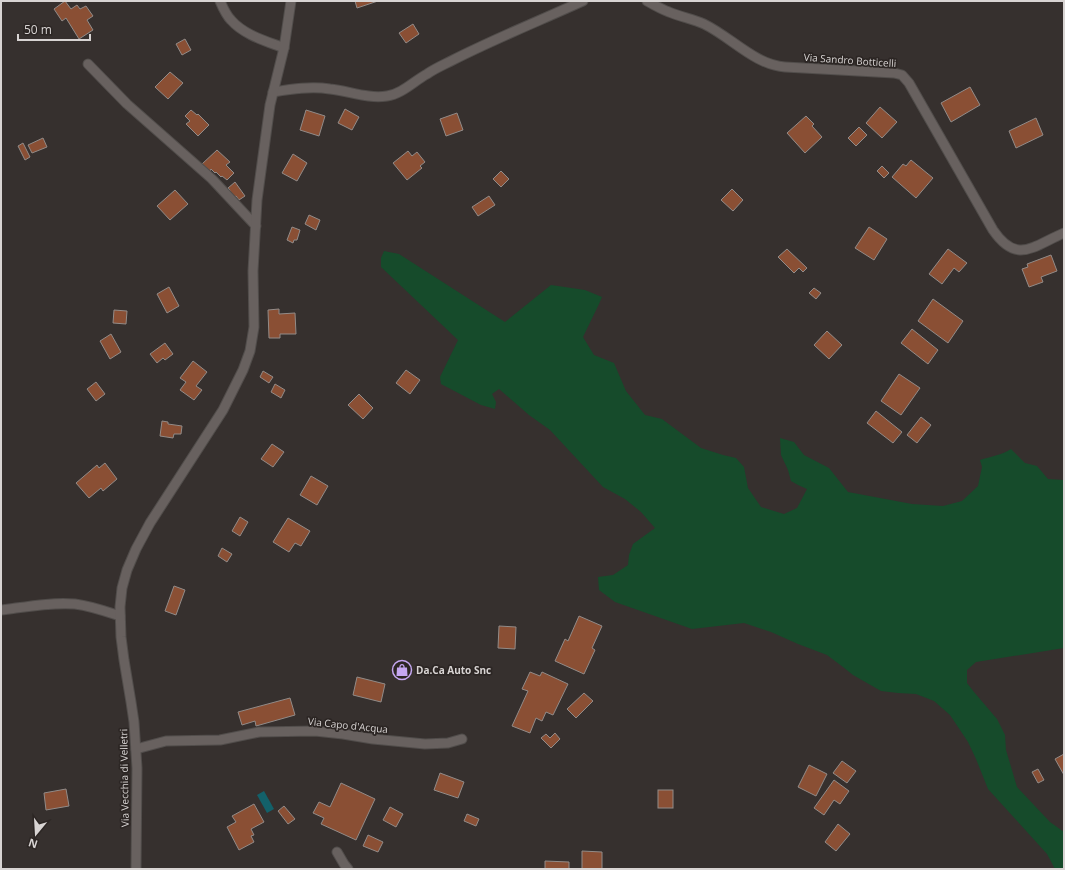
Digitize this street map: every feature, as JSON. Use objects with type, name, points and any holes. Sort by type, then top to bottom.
[{"type":"street","points":[[220,1],[231,20],[239,27],[253,36],[284,48]]},
{"type":"street","name":"Via Vecchia di Velletri","points":[[136,869],[137,768],[131,702],[122,648],[120,600],[122,588],[127,570],[150,523],[225,406],[247,361],[250,351],[254,334],[254,271],[257,200],[268,120],[284,48],[291,1]]},
{"type":"street","points":[[273,92],[301,88],[322,88],[369,96],[390,95],[401,91],[427,74],[463,55],[584,1]]},
{"type":"street","name":"Via Sandro Botticelli","points":[[647,1],[668,12],[696,21],[711,28],[758,59],[772,65],[894,73],[902,75],[909,83],[993,230],[1005,245],[1023,250],[1064,233]]},
{"type":"street","points":[[88,64],[141,117],[212,179],[256,226]]},
{"type":"street","points":[[1,610],[53,604],[72,604],[94,608],[120,616]]},
{"type":"street","name":"Via Capo d'Acqua","points":[[136,749],[166,741],[220,740],[259,732],[315,731],[372,739],[425,744],[448,743],[462,739]]},
{"type":"street","points":[[337,852],[348,869]]},
{"type":"green space","points":[[384,251],[399,254],[505,322],[551,285],[585,290],[602,297],[583,337],[594,355],[614,363],[626,391],[645,415],[662,419],[701,448],[736,458],[744,467],[748,488],[761,507],[784,514],[797,508],[807,489],[791,481],[781,455],[780,438],[794,442],[804,455],[829,468],[848,492],[912,504],[943,506],[962,501],[978,486],[982,467],[980,460],[1001,454],[1011,449],[1025,463],[1037,466],[1048,479],[1064,480],[1064,648],[976,662],[967,670],[967,683],[997,719],[1005,735],[1006,750],[1017,787],[1050,822],[1064,832],[1064,869],[1055,869],[1047,854],[988,789],[968,742],[950,715],[934,701],[916,694],[881,691],[853,675],[827,655],[771,632],[744,623],[692,629],[615,602],[599,590],[598,577],[613,575],[628,565],[629,555],[633,544],[655,528],[641,512],[625,499],[603,487],[550,430],[529,415],[499,389],[492,394],[496,402],[495,409],[481,405],[441,384],[440,377],[458,340],[381,267],[381,258]]},
{"type":"water","points":[[264,791],[274,809],[267,813],[257,795]]},
{"type":"building","points":[[65,1],[71,9],[77,5],[80,9],[86,6],[93,16],[87,20],[93,30],[79,39],[66,18],[62,21],[54,9]]},
{"type":"building","points":[[355,1],[378,1],[357,8]]},
{"type":"building","points":[[413,24],[419,34],[406,43],[399,33]]},
{"type":"building","points":[[185,39],[191,50],[182,55],[176,44]]},
{"type":"building","points":[[170,72],[183,83],[168,99],[155,87]]},
{"type":"building","points":[[970,87],[980,105],[951,122],[941,103]]},
{"type":"building","points":[[880,107],[897,122],[882,138],[866,123]]},
{"type":"building","points":[[345,109],[359,117],[352,130],[338,123]]},
{"type":"building","points":[[191,110],[197,115],[198,114],[209,125],[198,136],[186,124],[190,121],[185,116]]},
{"type":"building","points":[[306,110],[325,116],[319,136],[300,130]]},
{"type":"building","points":[[457,113],[463,130],[446,136],[440,119]]},
{"type":"building","points":[[806,116],[814,124],[812,126],[822,137],[805,153],[787,133]]},
{"type":"building","points":[[1036,118],[1043,135],[1016,148],[1009,131]]},
{"type":"building","points":[[859,127],[867,135],[856,146],[848,138]]},
{"type":"building","points":[[43,138],[47,147],[32,153],[28,145]]},
{"type":"building","points":[[23,143],[30,157],[25,160],[18,146]]},
{"type":"building","points":[[217,150],[230,162],[226,165],[234,173],[227,180],[211,169],[210,171],[202,164]]},
{"type":"building","points":[[408,151],[412,156],[417,152],[425,162],[420,166],[422,168],[407,180],[393,163]]},
{"type":"building","points":[[293,154],[307,163],[297,181],[282,173]]},
{"type":"building","points":[[911,160],[933,178],[916,198],[892,177],[903,164],[906,166]]},
{"type":"building","points":[[882,166],[889,173],[884,178],[877,171]]},
{"type":"building","points":[[501,171],[509,179],[501,187],[493,179]]},
{"type":"building","points":[[235,182],[245,196],[239,200],[236,196],[233,198],[228,188]]},
{"type":"building","points":[[732,189],[743,200],[733,211],[721,200]]},
{"type":"building","points":[[175,190],[188,204],[170,220],[157,206]]},
{"type":"building","points":[[489,196],[495,205],[478,216],[472,207]]},
{"type":"building","points":[[309,215],[320,220],[316,230],[305,224]]},
{"type":"building","points":[[292,227],[300,230],[297,240],[294,240],[293,243],[287,240]]},
{"type":"building","points":[[869,227],[887,239],[874,260],[855,248]]},
{"type":"building","points":[[787,249],[807,268],[803,272],[799,268],[794,273],[778,257]]},
{"type":"building","points":[[948,249],[967,263],[959,272],[954,268],[942,284],[929,274]]},
{"type":"building","points":[[1051,255],[1057,271],[1041,277],[1043,282],[1029,287],[1022,269],[1028,267],[1027,264]]},
{"type":"building","points":[[169,287],[179,306],[167,313],[157,294]]},
{"type":"building","points":[[814,288],[821,293],[816,299],[809,293]]},
{"type":"building","points":[[933,299],[963,321],[948,343],[918,321]]},
{"type":"building","points":[[279,309],[279,314],[295,313],[296,334],[280,334],[280,338],[269,338],[268,310]]},
{"type":"building","points":[[114,310],[127,311],[126,324],[113,323]]},
{"type":"building","points":[[912,329],[938,350],[928,364],[901,343]]},
{"type":"building","points":[[827,331],[842,345],[829,359],[814,345]]},
{"type":"building","points":[[111,334],[121,352],[110,359],[100,341]]},
{"type":"building","points":[[165,343],[173,354],[165,360],[163,358],[157,363],[150,354]]},
{"type":"building","points":[[193,361],[207,372],[196,386],[202,390],[194,400],[180,390],[186,382],[180,378]]},
{"type":"building","points":[[406,370],[420,380],[410,394],[396,383]]},
{"type":"building","points":[[263,371],[273,377],[269,383],[260,377]]},
{"type":"building","points":[[899,374],[920,388],[901,415],[881,401]]},
{"type":"building","points":[[96,382],[105,394],[96,401],[87,389]]},
{"type":"building","points":[[275,384],[285,390],[281,398],[271,392]]},
{"type":"building","points":[[359,394],[373,408],[363,419],[348,405]]},
{"type":"building","points":[[876,411],[902,432],[893,443],[867,423]]},
{"type":"building","points":[[921,417],[931,425],[917,443],[907,435]]},
{"type":"building","points":[[162,421],[168,422],[168,424],[182,426],[181,434],[174,434],[173,438],[160,436]]},
{"type":"building","points":[[272,444],[284,452],[273,467],[261,459]]},
{"type":"building","points":[[105,463],[117,479],[103,491],[101,488],[89,498],[76,483],[97,465],[99,468]]},
{"type":"building","points":[[311,476],[328,486],[317,505],[300,495]]},
{"type":"building","points":[[240,517],[248,522],[240,536],[232,531]]},
{"type":"building","points":[[288,518],[310,531],[301,546],[295,543],[289,552],[273,542]]},
{"type":"building","points":[[222,548],[232,554],[227,562],[218,556]]},
{"type":"building","points":[[174,586],[185,590],[176,615],[165,611]]},
{"type":"building","points":[[579,616],[602,626],[592,648],[595,650],[584,674],[555,661],[565,639],[568,641]]},
{"type":"building","points":[[499,626],[516,627],[515,649],[498,648]]},
{"type":"building","points":[[530,672],[540,676],[542,672],[568,684],[553,715],[546,712],[542,721],[536,718],[530,733],[512,726],[528,691],[522,689]]},
{"type":"building","points":[[357,677],[385,684],[381,702],[353,695]]},
{"type":"building","points":[[584,693],[593,701],[576,718],[567,709]]},
{"type":"building","points":[[290,698],[295,715],[256,726],[255,721],[242,725],[238,712]]},
{"type":"building","points":[[555,733],[560,739],[551,748],[541,738],[546,734],[550,738]]},
{"type":"building","points":[[1064,754],[1064,775],[1055,759]]},
{"type":"building","points":[[842,761],[856,771],[847,783],[833,773]]},
{"type":"building","points":[[809,765],[827,774],[816,796],[798,787]]},
{"type":"building","points":[[1038,769],[1044,780],[1038,783],[1032,772]]},
{"type":"building","points":[[440,773],[464,782],[458,798],[434,790]]},
{"type":"building","points":[[834,780],[849,791],[840,804],[834,800],[824,815],[814,808]]},
{"type":"building","points":[[341,783],[375,799],[356,840],[321,824],[324,818],[313,813],[319,802],[330,807]]},
{"type":"building","points":[[66,789],[69,806],[46,810],[44,793]]},
{"type":"building","points":[[658,790],[673,790],[673,808],[658,808]]},
{"type":"building","points":[[254,804],[264,822],[251,829],[254,835],[251,836],[254,842],[239,850],[227,827],[236,822],[232,816]]},
{"type":"building","points":[[284,806],[295,819],[288,824],[278,811]]},
{"type":"building","points":[[390,807],[403,814],[396,827],[383,820]]},
{"type":"building","points":[[467,814],[479,819],[476,826],[464,821]]},
{"type":"building","points":[[838,824],[850,834],[836,851],[825,842]]},
{"type":"building","points":[[368,835],[383,842],[378,852],[363,846]]},
{"type":"building","points":[[582,851],[602,852],[602,869],[582,869]]},
{"type":"building","points":[[545,861],[569,862],[569,869],[545,869]]},
{"type":"place","name":"Da.Ca Auto Snc","points":[[402,670]]}]
